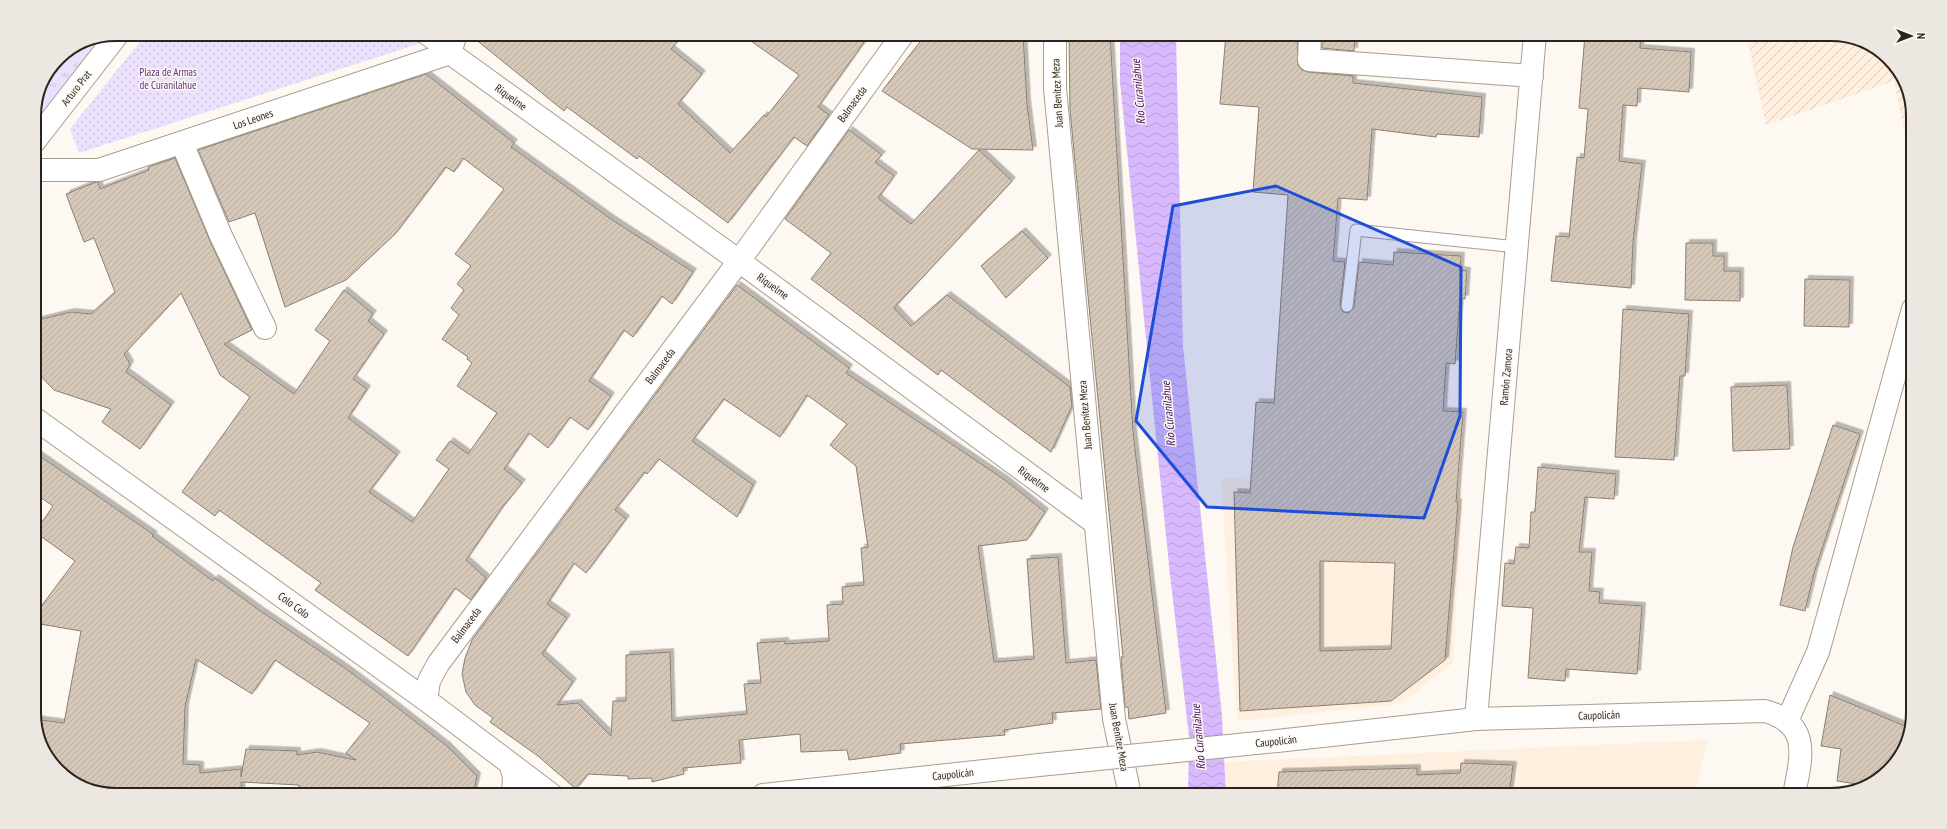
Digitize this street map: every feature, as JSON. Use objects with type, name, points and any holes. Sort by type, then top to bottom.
[{"type":"street","name":"Arturo Prat","points":[[41,133],[112,41]]},
{"type":"street","name":"Balmaceda","points":[[426,700],[429,681],[438,664],[739,261],[898,41]]},
{"type":"street","name":"Juan Benítez Meza","points":[[1055,41],[1055,88],[1094,523],[1114,719],[1129,788]]},
{"type":"street","points":[[1310,41],[1309,60],[1532,76]]},
{"type":"street","name":"Ramón Zamora","points":[[1476,719],[1534,41]]},
{"type":"street","name":"Los Leones","points":[[41,170],[99,170],[182,143],[453,43]]},
{"type":"street","name":"Riquelme","points":[[453,43],[739,261],[1094,523]]},
{"type":"street","points":[[182,143],[221,236],[264,328]]},
{"type":"street","points":[[1795,788],[1802,754],[1796,730],[1787,721],[1818,652],[1906,334]]},
{"type":"street","name":"Colo Colo","points":[[41,423],[426,700],[543,788]]},
{"type":"street","name":"Caupolicán","points":[[876,788],[1039,765],[1476,719],[1750,710],[1765,711],[1777,714],[1787,721]]},
{"type":"street","points":[[510,764],[514,776],[513,788]]},
{"type":"lane","points":[[1347,306],[1356,230],[1517,247]]},
{"type":"highlighted area","points":[[1276,186],[1461,267],[1460,416],[1424,518],[1207,507],[1136,421],[1173,206]]},
{"type":"shaded area","points":[[1748,41],[1836,41],[1846,42],[1860,47],[1873,54],[1887,66],[1898,83],[1905,101],[1906,140],[1894,81],[1766,125]]},
{"type":"shaded area","points":[[1221,478],[1463,490],[1453,663],[1400,704],[1237,721]]},
{"type":"shaded area","points":[[1707,740],[1697,788],[1226,788],[1225,762]]},
{"type":"green space","name":"Plaza de Armas de Curanilahue","points":[[140,41],[428,41],[79,153],[70,129]]},
{"type":"green space","points":[[97,43],[41,116],[44,96],[56,70],[78,51]]},
{"type":"water","name":"Río Curanilahue","points":[[1120,41],[1176,41],[1183,346],[1222,716],[1226,788],[1188,788],[1189,736],[1170,575],[1120,82]]},
{"type":"building","points":[[478,41],[678,41],[671,49],[702,74],[678,104],[730,153],[764,115],[766,117],[799,75],[751,41],[865,41],[818,107],[829,115],[807,146],[794,137],[728,223],[639,156],[637,159],[567,107],[564,111]]},
{"type":"building","points":[[921,41],[1023,41],[1027,104],[1033,150],[972,149],[882,91]]},
{"type":"building","points":[[1069,41],[1110,41],[1133,432],[1166,713],[1129,719],[1128,707],[1125,707],[1121,657],[1123,657],[1070,110]]},
{"type":"building","points":[[1225,41],[1297,41],[1298,65],[1302,70],[1308,72],[1353,76],[1353,83],[1482,97],[1479,137],[1437,134],[1436,137],[1372,129],[1367,200],[1338,198],[1333,261],[1345,262],[1340,305],[1343,312],[1349,313],[1354,307],[1359,262],[1393,265],[1394,252],[1461,256],[1460,270],[1467,271],[1465,299],[1460,298],[1455,364],[1446,363],[1443,411],[1463,412],[1456,502],[1458,503],[1445,660],[1391,701],[1240,711],[1234,492],[1250,493],[1256,402],[1274,403],[1288,195],[1253,192],[1259,107],[1220,104]],"holes":[[[1320,561],[1395,563],[1391,649],[1320,651]]]},
{"type":"building","points":[[1322,41],[1355,41],[1354,51],[1322,48]]},
{"type":"building","points":[[1584,41],[1640,41],[1640,48],[1691,52],[1689,92],[1638,88],[1637,106],[1623,105],[1619,161],[1642,164],[1633,242],[1631,288],[1551,281],[1556,236],[1569,237],[1577,157],[1584,158],[1588,109],[1579,108]]},
{"type":"building","points":[[426,74],[514,143],[511,147],[611,219],[693,272],[672,304],[662,296],[633,337],[624,330],[589,381],[611,396],[588,430],[570,417],[548,448],[529,433],[504,469],[522,483],[501,509],[466,560],[486,578],[471,600],[455,588],[408,656],[315,590],[321,583],[219,510],[215,516],[182,492],[250,397],[220,375],[181,293],[124,354],[130,364],[126,372],[171,405],[140,449],[102,422],[111,409],[54,390],[41,376],[41,319],[71,312],[91,314],[115,292],[94,238],[84,242],[66,194],[96,182],[98,182],[100,189],[149,170],[148,167],[175,158],[210,241],[252,330],[224,344],[294,394],[330,341],[315,330],[344,290],[373,314],[368,321],[384,334],[353,379],[367,389],[348,418],[397,455],[369,492],[412,522],[449,469],[436,460],[450,441],[468,454],[497,413],[457,386],[472,363],[467,359],[468,357],[442,339],[459,315],[451,308],[464,290],[457,284],[471,266],[455,254],[504,189],[463,158],[454,172],[446,167],[395,234],[346,280],[285,307],[255,213],[229,222],[198,150]]},
{"type":"building","points":[[849,130],[882,155],[875,162],[894,176],[878,198],[911,224],[979,150],[1012,181],[894,308],[911,326],[947,295],[1070,387],[1072,406],[1051,452],[941,370],[938,375],[811,279],[831,253],[785,219]]},
{"type":"building","points":[[1022,231],[1048,258],[1006,298],[981,266]]},
{"type":"building","points":[[1686,243],[1713,243],[1713,256],[1724,256],[1724,271],[1740,271],[1740,301],[1685,300]]},
{"type":"building","points":[[1805,279],[1850,280],[1849,327],[1804,326]]},
{"type":"building","points":[[737,285],[849,368],[846,373],[1005,480],[1045,512],[1027,540],[978,546],[994,662],[1034,659],[1027,559],[1058,557],[1066,663],[1096,660],[1101,709],[1052,713],[1053,723],[1004,730],[1005,735],[900,744],[901,753],[849,760],[847,750],[801,752],[800,734],[739,740],[741,763],[683,768],[684,774],[652,782],[652,778],[628,779],[628,776],[588,774],[577,788],[575,788],[538,756],[490,722],[493,718],[475,705],[466,692],[462,674],[465,658],[472,640]],"holes":[[[807,395],[847,424],[830,445],[856,466],[868,547],[861,548],[864,585],[842,587],[843,604],[827,605],[829,641],[785,644],[785,641],[757,643],[761,683],[744,684],[747,714],[672,721],[670,652],[626,655],[626,701],[613,701],[611,736],[578,703],[557,705],[573,682],[542,654],[567,618],[547,604],[574,563],[586,573],[626,519],[615,510],[645,472],[647,474],[659,459],[737,517],[753,485],[692,441],[724,399],[780,437]]]},
{"type":"building","points":[[1623,309],[1689,314],[1685,376],[1680,376],[1674,460],[1615,457]]},
{"type":"building","points":[[1787,385],[1790,449],[1733,451],[1731,387]]},
{"type":"building","points":[[1833,425],[1860,434],[1814,573],[1805,611],[1780,605],[1793,547]]},
{"type":"building","points":[[41,457],[154,535],[152,536],[213,581],[215,578],[259,610],[345,668],[381,695],[447,746],[477,776],[474,788],[299,788],[299,785],[241,782],[241,788],[116,788],[101,787],[74,775],[60,763],[54,755],[45,737],[41,720],[64,723],[81,631],[41,624],[41,607],[75,561],[41,536],[41,523],[53,506],[41,498]],"holes":[[[196,659],[252,694],[275,660],[370,723],[346,753],[356,760],[317,752],[297,755],[297,751],[246,749],[241,777],[241,769],[200,773],[200,765],[183,764],[185,707]]]},
{"type":"building","points":[[1538,467],[1616,474],[1614,499],[1585,497],[1579,552],[1592,552],[1589,591],[1600,592],[1599,603],[1642,606],[1637,674],[1566,669],[1565,681],[1528,678],[1533,608],[1502,606],[1505,563],[1514,564],[1516,547],[1529,548],[1531,512],[1535,512]]},
{"type":"building","points":[[1830,695],[1905,726],[1900,742],[1891,759],[1877,773],[1855,784],[1837,781],[1841,749],[1821,746]]},
{"type":"building","points":[[1461,763],[1513,765],[1510,788],[1278,788],[1279,772],[1417,768],[1417,775],[1460,773]]}]
